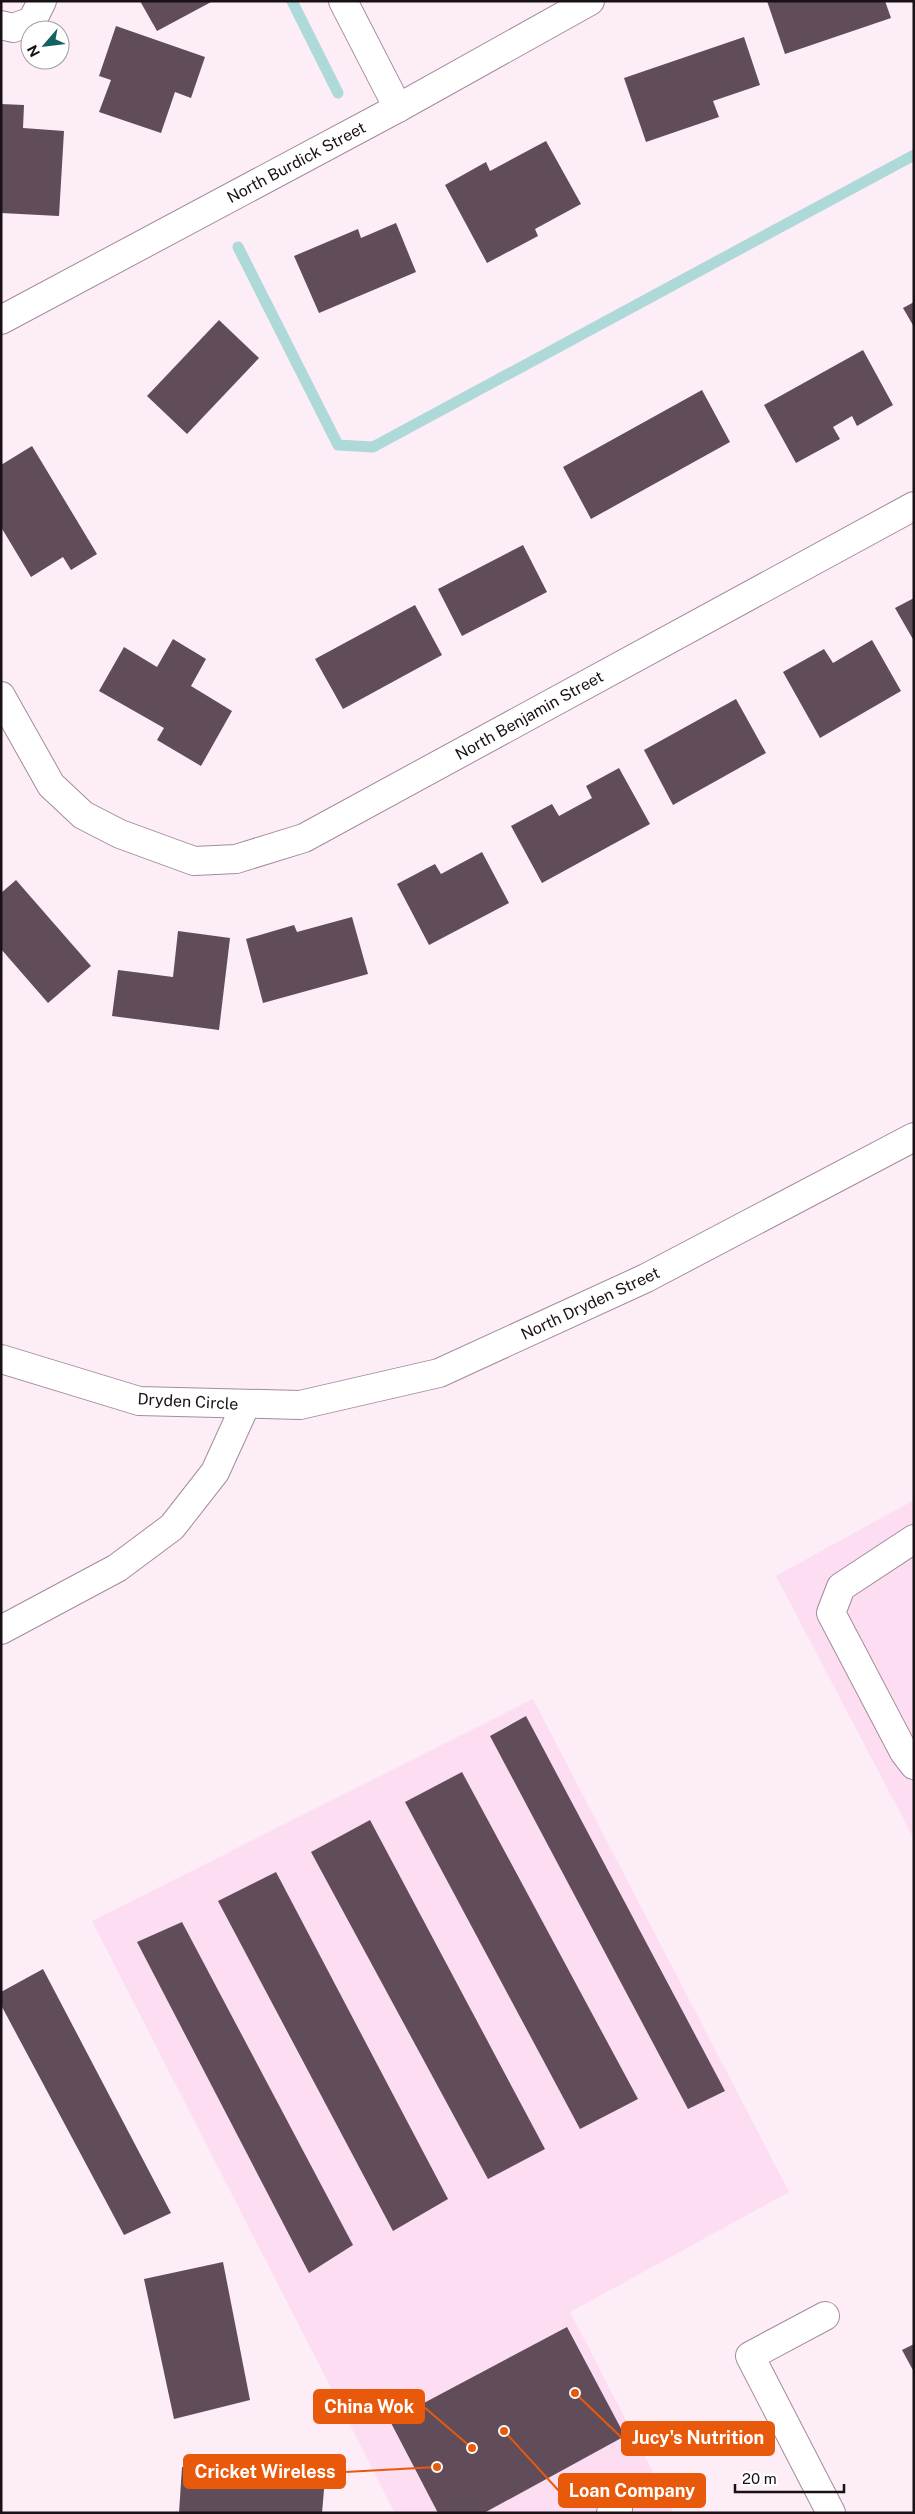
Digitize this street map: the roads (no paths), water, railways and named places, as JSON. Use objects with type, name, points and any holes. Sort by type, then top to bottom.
[{"type":"street","points":[[1,25],[13,28],[32,21],[42,1]]},
{"type":"street","points":[[343,1],[398,108]]},
{"type":"street","name":"North Burdick Street","points":[[1,320],[398,108],[590,1]]},
{"type":"street","name":"North Benjamin Street","points":[[1,696],[51,785],[83,815],[130,837],[194,861],[236,859],[304,838],[914,506]]},
{"type":"street","name":"North Dryden Street","points":[[246,1404],[300,1405],[439,1373],[646,1278],[914,1137]]},
{"type":"street","name":"Dryden Circle","points":[[1,1359],[139,1401],[246,1404],[215,1472],[172,1527],[117,1568],[1,1630]]},
{"type":"street","points":[[914,1539],[841,1587],[831,1613],[904,1752],[914,1765]]},
{"type":"street","points":[[824,2316],[750,2356],[831,2513]]},
{"type":"waterway","points":[[292,1],[338,93]]},
{"type":"waterway","points":[[238,247],[338,445],[373,447],[914,155]]},
{"type":"place","name":"Jucy's Nutrition","points":[[575,2393]]},
{"type":"place","name":"Loan Company","points":[[504,2431]]},
{"type":"place","name":"China Wok","points":[[472,2448]]},
{"type":"place","name":"Cricket Wireless","points":[[437,2467]]}]
